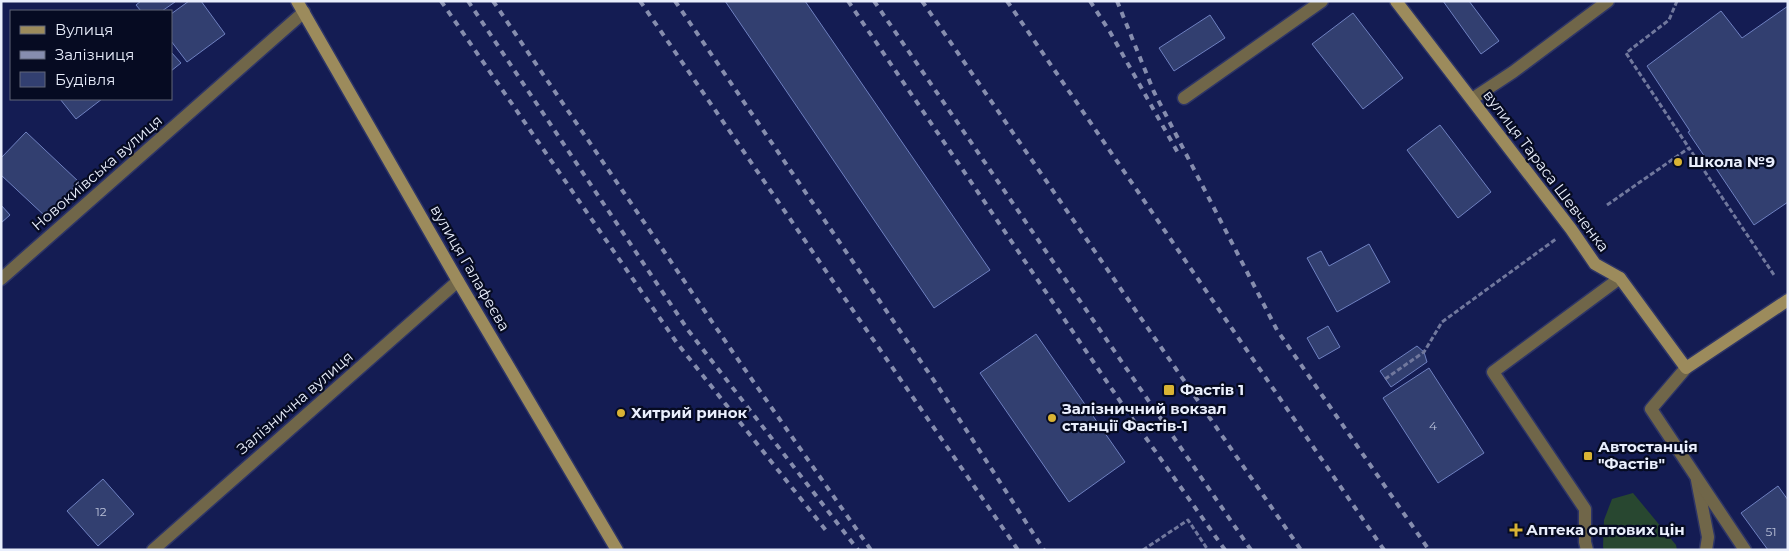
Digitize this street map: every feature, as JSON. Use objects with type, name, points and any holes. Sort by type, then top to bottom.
[{"type":"street","points":[[1184,98],[1322,1]]},
{"type":"street","name":"вулиця Тараса Шевченка","points":[[1396,1],[1571,229],[1595,264],[1620,278],[1686,368]]},
{"type":"street","points":[[1472,99],[1513,72],[1608,1]]},
{"type":"street","name":"Новокиївська вулиця","points":[[1,279],[301,7]]},
{"type":"street","name":"вулиця Галафеєва","points":[[301,7],[458,281],[615,549]]},
{"type":"street","points":[[1587,550],[1585,542],[1585,509],[1493,372],[1620,278]]},
{"type":"street","name":"Залізнична вулиця","points":[[153,550],[458,281]]},
{"type":"street","points":[[1745,550],[1652,409],[1686,368],[1788,300]]},
{"type":"street","points":[[1698,480],[1708,537],[1706,550]]},
{"type":"path","points":[[1677,1],[1669,20],[1626,53],[1774,275]]},
{"type":"path","points":[[1607,205],[1689,148]]},
{"type":"path","points":[[1385,378],[1424,352],[1442,322],[1571,229]]},
{"type":"path","points":[[1143,550],[1188,520],[1208,550]]},
{"type":"green space","points":[[1633,493],[1676,545],[1677,550],[1604,550],[1604,520],[1612,499]]},
{"type":"building","points":[[141,1],[175,2],[163,10],[140,10],[136,5]]},
{"type":"building","points":[[189,1],[201,1],[225,34],[187,62],[172,42],[172,13]]},
{"type":"building","points":[[725,1],[805,1],[990,270],[934,308]]},
{"type":"building","points":[[1443,1],[1469,1],[1499,41],[1481,54]]},
{"type":"building","points":[[1788,6],[1788,202],[1754,225],[1709,158],[1707,160],[1688,132],[1690,131],[1647,66],[1721,11],[1742,38]]},
{"type":"building","points":[[1353,13],[1403,78],[1363,109],[1312,44]]},
{"type":"building","points":[[1210,15],[1225,38],[1174,71],[1159,48]]},
{"type":"building","points":[[172,53],[181,63],[172,70]]},
{"type":"building","points":[[61,100],[101,100],[76,119]]},
{"type":"building","points":[[1440,125],[1491,192],[1458,218],[1407,150]]},
{"type":"building","points":[[26,132],[79,182],[46,217],[1,175],[1,158]]},
{"type":"building","points":[[1,205],[10,215],[1,223]]},
{"type":"building","points":[[1369,244],[1390,282],[1337,312],[1307,258],[1321,251],[1329,266]]},
{"type":"building","points":[[1328,326],[1340,347],[1319,359],[1307,338]]},
{"type":"building","name":"Залізничний вокзал станції Фастів-1","points":[[1036,334],[1125,462],[1069,502],[980,373]]},
{"type":"building","points":[[1417,346],[1424,352],[1427,362],[1391,387],[1380,371]]},
{"type":"building","points":[[1429,368],[1484,453],[1438,483],[1383,398]]},
{"type":"building","points":[[103,479],[134,514],[98,546],[67,511]]},
{"type":"building","points":[[1778,486],[1788,500],[1788,550],[1768,550],[1741,513]]},
{"type":"railway","points":[[441,1],[677,343],[828,533]]},
{"type":"railway","points":[[468,1],[688,330],[858,550]]},
{"type":"railway","points":[[493,1],[732,351],[871,550]]},
{"type":"railway","points":[[640,1],[1018,550]]},
{"type":"railway","points":[[675,1],[939,388],[1044,550]]},
{"type":"railway","points":[[848,1],[1122,404],[1225,550]]},
{"type":"railway","points":[[874,1],[1251,550]]},
{"type":"railway","points":[[922,1],[1301,550]]},
{"type":"railway","points":[[1007,1],[1384,550]]},
{"type":"railway","points":[[1090,1],[1110,32],[1178,153]]},
{"type":"railway","points":[[1117,1],[1154,92],[1277,330],[1429,550]]},
{"type":"place","name":"Школа №9","points":[[1678,162]]},
{"type":"place","name":"Фастів 1","points":[[1169,390]]},
{"type":"place","name":"Хитрий ринок","points":[[621,413]]},
{"type":"place","name":"Залізничний вокзал станції Фастів-1","points":[[1052,418]]},
{"type":"place","name":"Автостанція \"Фастів\"","points":[[1588,456]]},
{"type":"place","name":"Аптека оптових цін","points":[[1516,530]]}]
